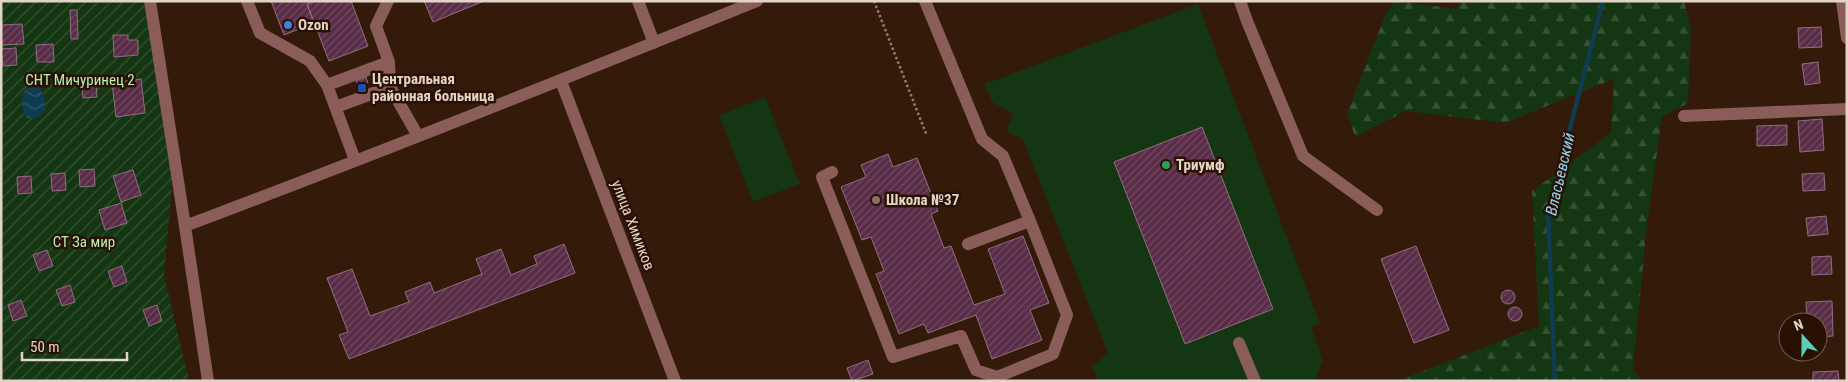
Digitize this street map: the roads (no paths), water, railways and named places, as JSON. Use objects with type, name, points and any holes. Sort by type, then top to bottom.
[{"type":"street","points":[[150,1],[208,381]]},
{"type":"street","points":[[247,1],[260,33],[310,61],[327,85],[355,160]]},
{"type":"street","points":[[388,1],[376,26],[389,62],[390,87],[418,136]]},
{"type":"street","points":[[638,1],[654,43]]},
{"type":"street","points":[[185,226],[306,181],[355,160],[561,81],[757,1]]},
{"type":"street","points":[[832,172],[822,177],[893,357],[961,336],[976,370],[997,377],[1054,354],[1066,315],[1003,156],[982,139],[925,1]]},
{"type":"street","points":[[1240,1],[1303,156],[1376,210]]},
{"type":"street","points":[[1842,1],[1847,38]]},
{"type":"street","points":[[327,85],[389,62]]},
{"type":"street","name":"улица Химиков","points":[[561,81],[675,381]]},
{"type":"street","points":[[336,107],[390,87]]},
{"type":"street","points":[[1684,116],[1847,109]]},
{"type":"street","points":[[968,244],[1030,221]]},
{"type":"street","points":[[1239,343],[1255,381]]},
{"type":"water","points":[[33,85],[41,88],[46,107],[43,114],[34,118],[27,118],[22,105],[22,97],[28,86]]},
{"type":"waterway","name":"Власьевский","points":[[1555,381],[1548,213],[1603,1]]},
{"type":"place","name":"Ozon","points":[[288,25]]},
{"type":"place","name":"Центральная районная больница","points":[[362,88]]},
{"type":"place","name":"Триумф","points":[[1166,165]]},
{"type":"place","name":"Школа №37","points":[[876,200]]},
{"type":"park label","name":"СНТ Мичуринец 2","points":[[80,80]]},
{"type":"park label","name":"СТ За мир","points":[[84,242]]}]
